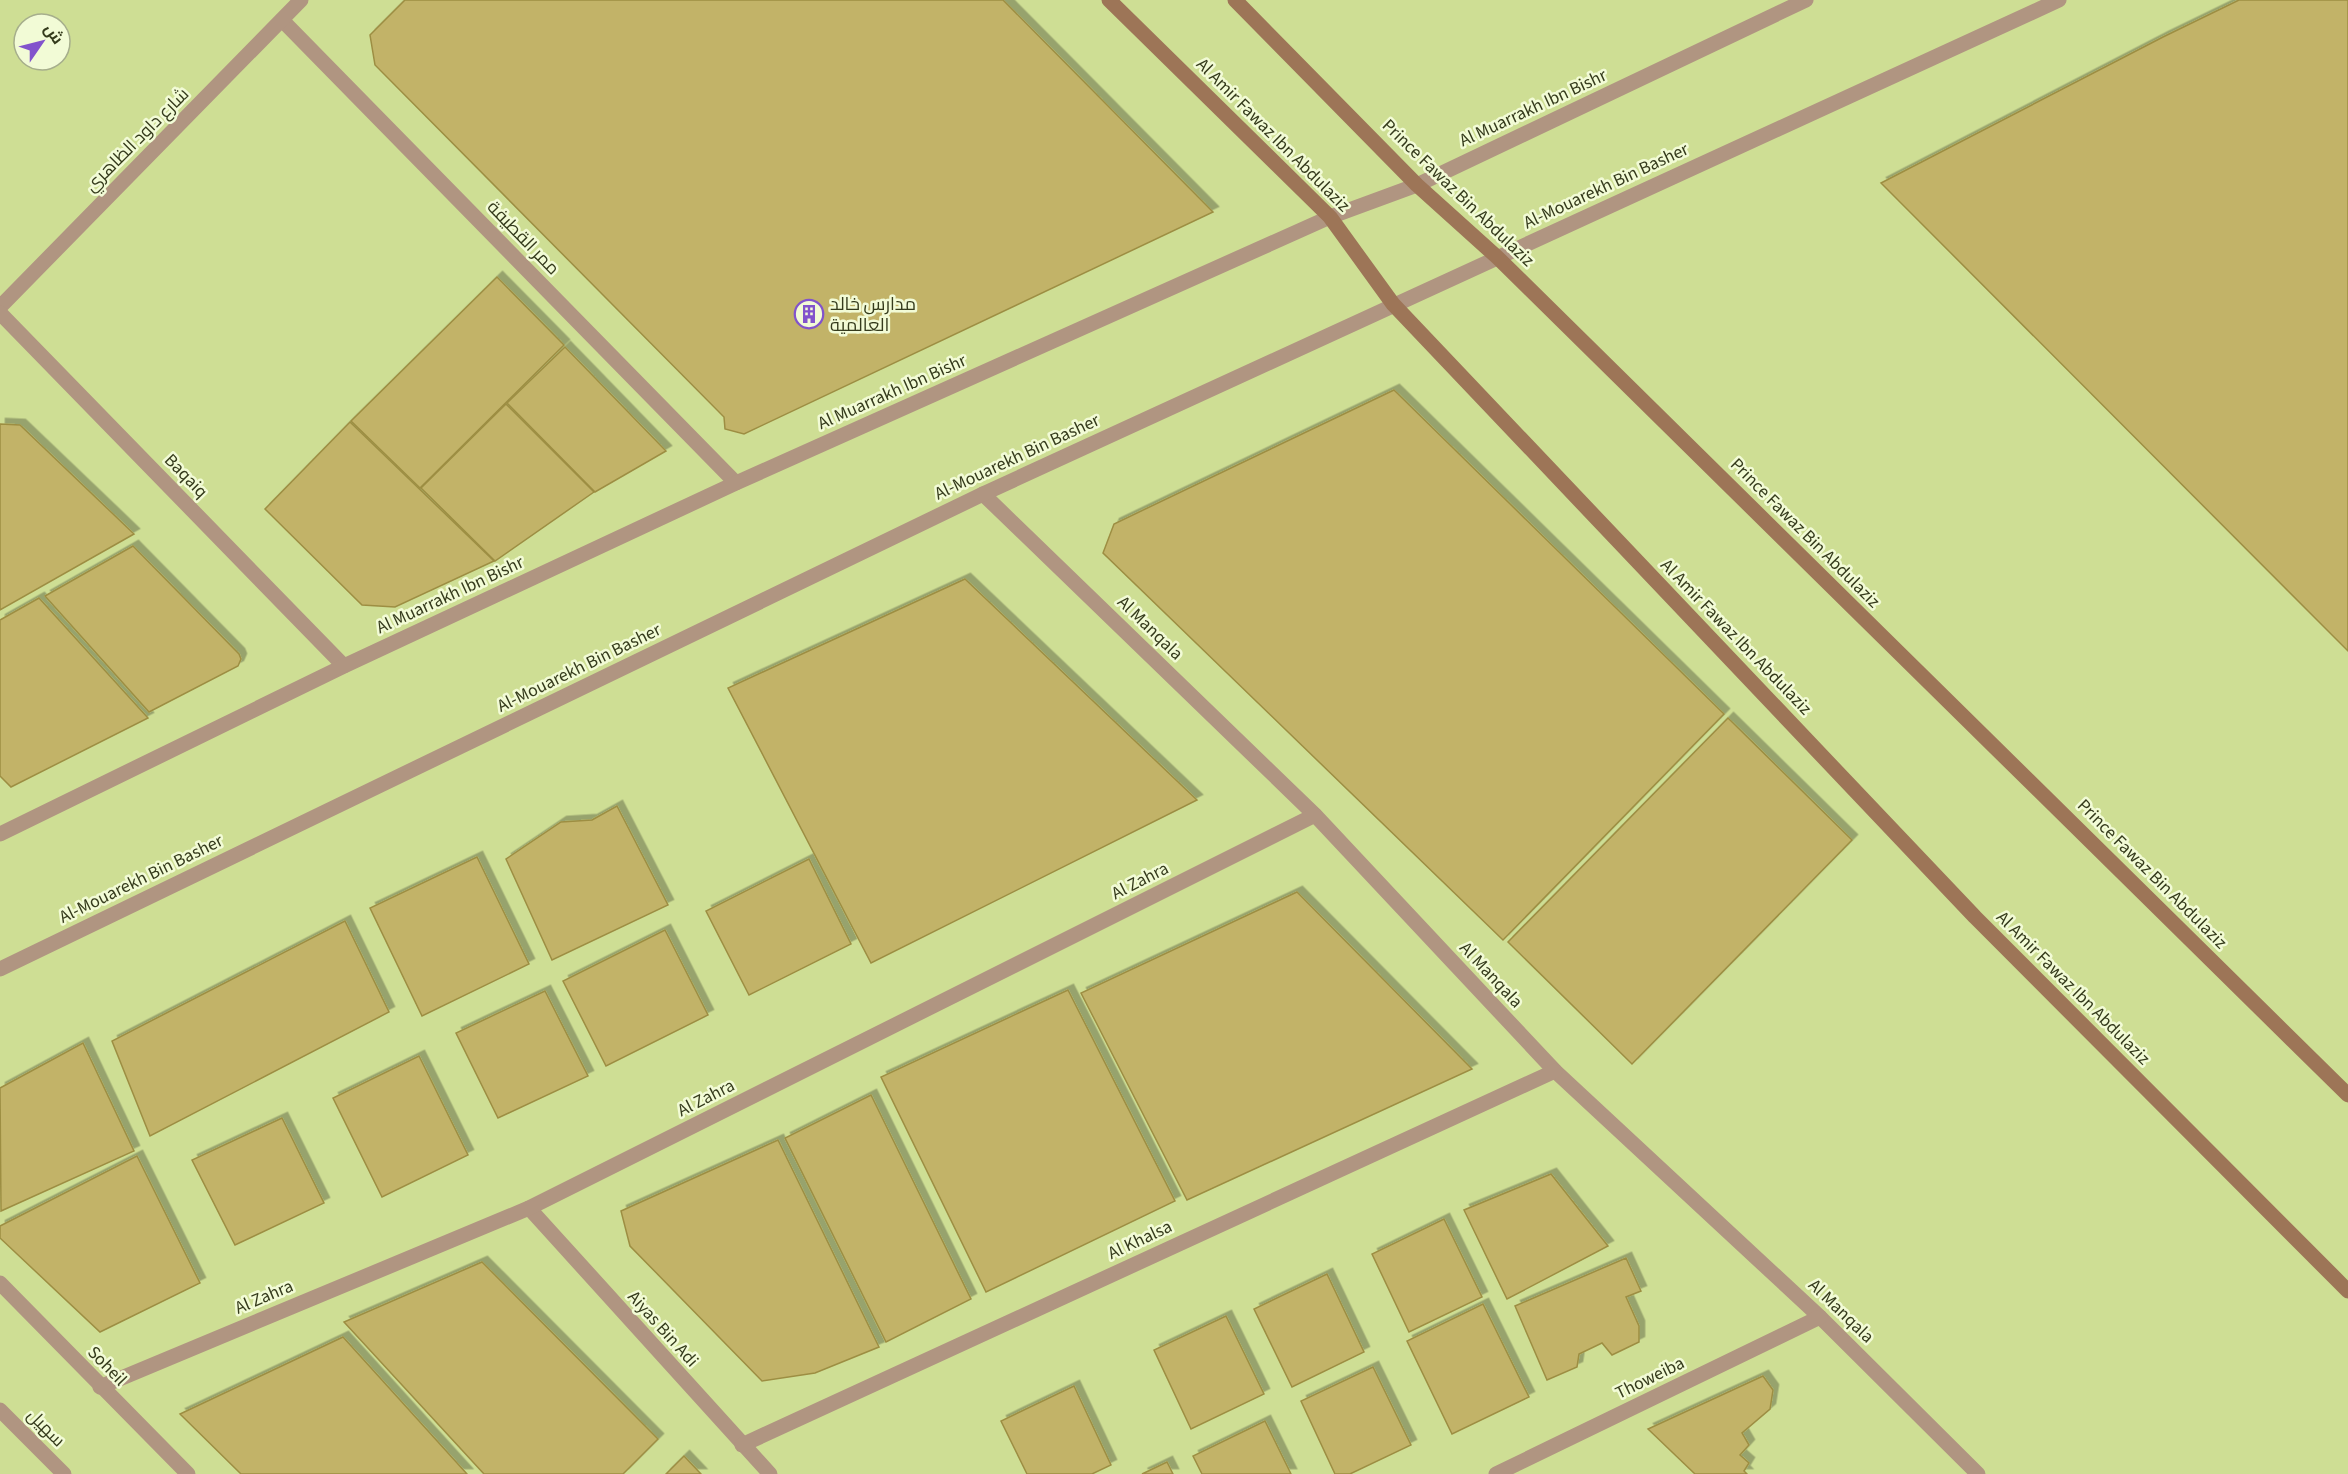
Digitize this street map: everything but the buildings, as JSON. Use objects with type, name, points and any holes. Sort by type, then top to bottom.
[{"type":"main road","name":"Al Amir Fawaz Ibn Abdulaziz","points":[[1109,0],[1330,217],[1393,304],[1975,917],[2348,1291]]},
{"type":"main road","name":"Prince Fawaz Bin Abdulaziz","points":[[1235,0],[1417,185],[1497,257],[2348,1095]]},
{"type":"street","name":"شارع داود الظاهري","points":[[0,307],[302,0]]},
{"type":"street","name":"Al Muarrakh Ibn Bishr","points":[[0,834],[344,666],[736,483],[1330,217],[1417,185],[1806,0]]},
{"type":"street","name":"Al-Mouarekh Bin Basher","points":[[0,969],[983,494],[2060,0]]},
{"type":"street","name":"ممر القطيفة","points":[[282,20],[736,483]]},
{"type":"street","name":"Baqaiq","points":[[0,313],[344,666]]},
{"type":"street","name":"Al Manqala","points":[[983,494],[1316,815],[1555,1071],[1820,1317],[1978,1474]]},
{"type":"street","name":"Al Zahra","points":[[100,1387],[528,1209],[1316,815]]},
{"type":"street","name":"Al Khalsa","points":[[742,1445],[1555,1071]]},
{"type":"street","name":"Aiyas Bin Adi","points":[[528,1209],[770,1474]]},
{"type":"street","name":"Soheil","points":[[0,1283],[100,1387],[189,1474]]},
{"type":"street","name":"Thoweiba","points":[[1496,1474],[1820,1317]]},
{"type":"street","name":"سهيل","points":[[0,1410],[64,1474]]},
{"type":"place","name":"مدارس خالد العالمية","points":[[809,314]]}]
